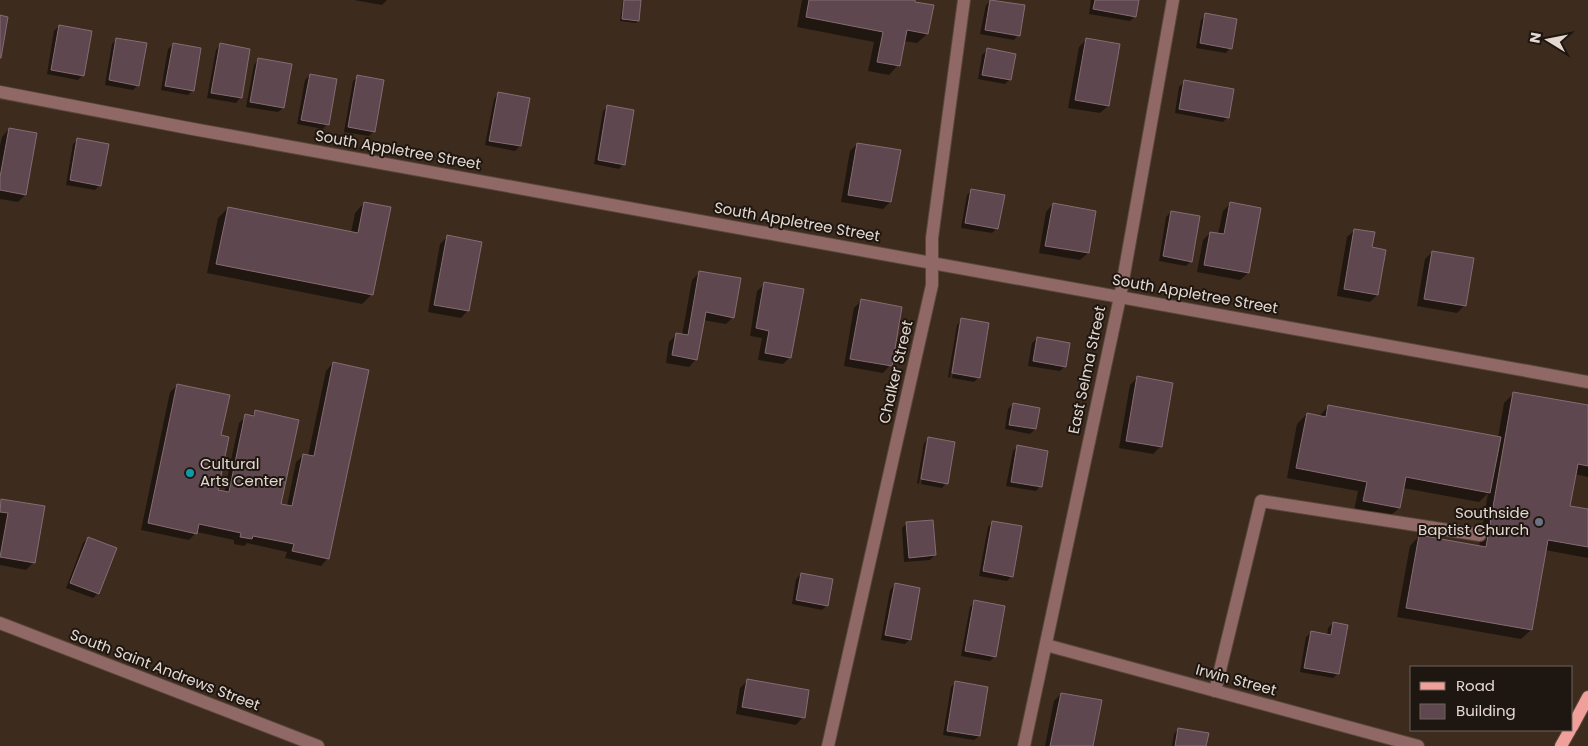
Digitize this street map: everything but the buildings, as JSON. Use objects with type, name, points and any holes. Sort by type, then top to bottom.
[{"type":"main road","points":[[1573,724],[1588,697]]},
{"type":"main road","points":[[1562,746],[1570,731]]},
{"type":"street","name":"Chalker Street","points":[[828,746],[932,285],[932,238],[964,0]]},
{"type":"street","name":"East Selma Street","points":[[1024,746],[1120,297],[1174,0]]},
{"type":"street","name":"South Appletree Street","points":[[0,92],[193,129],[1588,382]]},
{"type":"street","points":[[1215,691],[1261,501],[1480,535]]},
{"type":"street","name":"South Saint Andrews Street","points":[[0,624],[318,746]]},
{"type":"street","name":"Irwin Street","points":[[1046,645],[1418,746]]},
{"type":"place","name":"Cultural Arts Center","points":[[190,473]]},
{"type":"place","name":"Southside Baptist Church","points":[[1539,522]]}]
